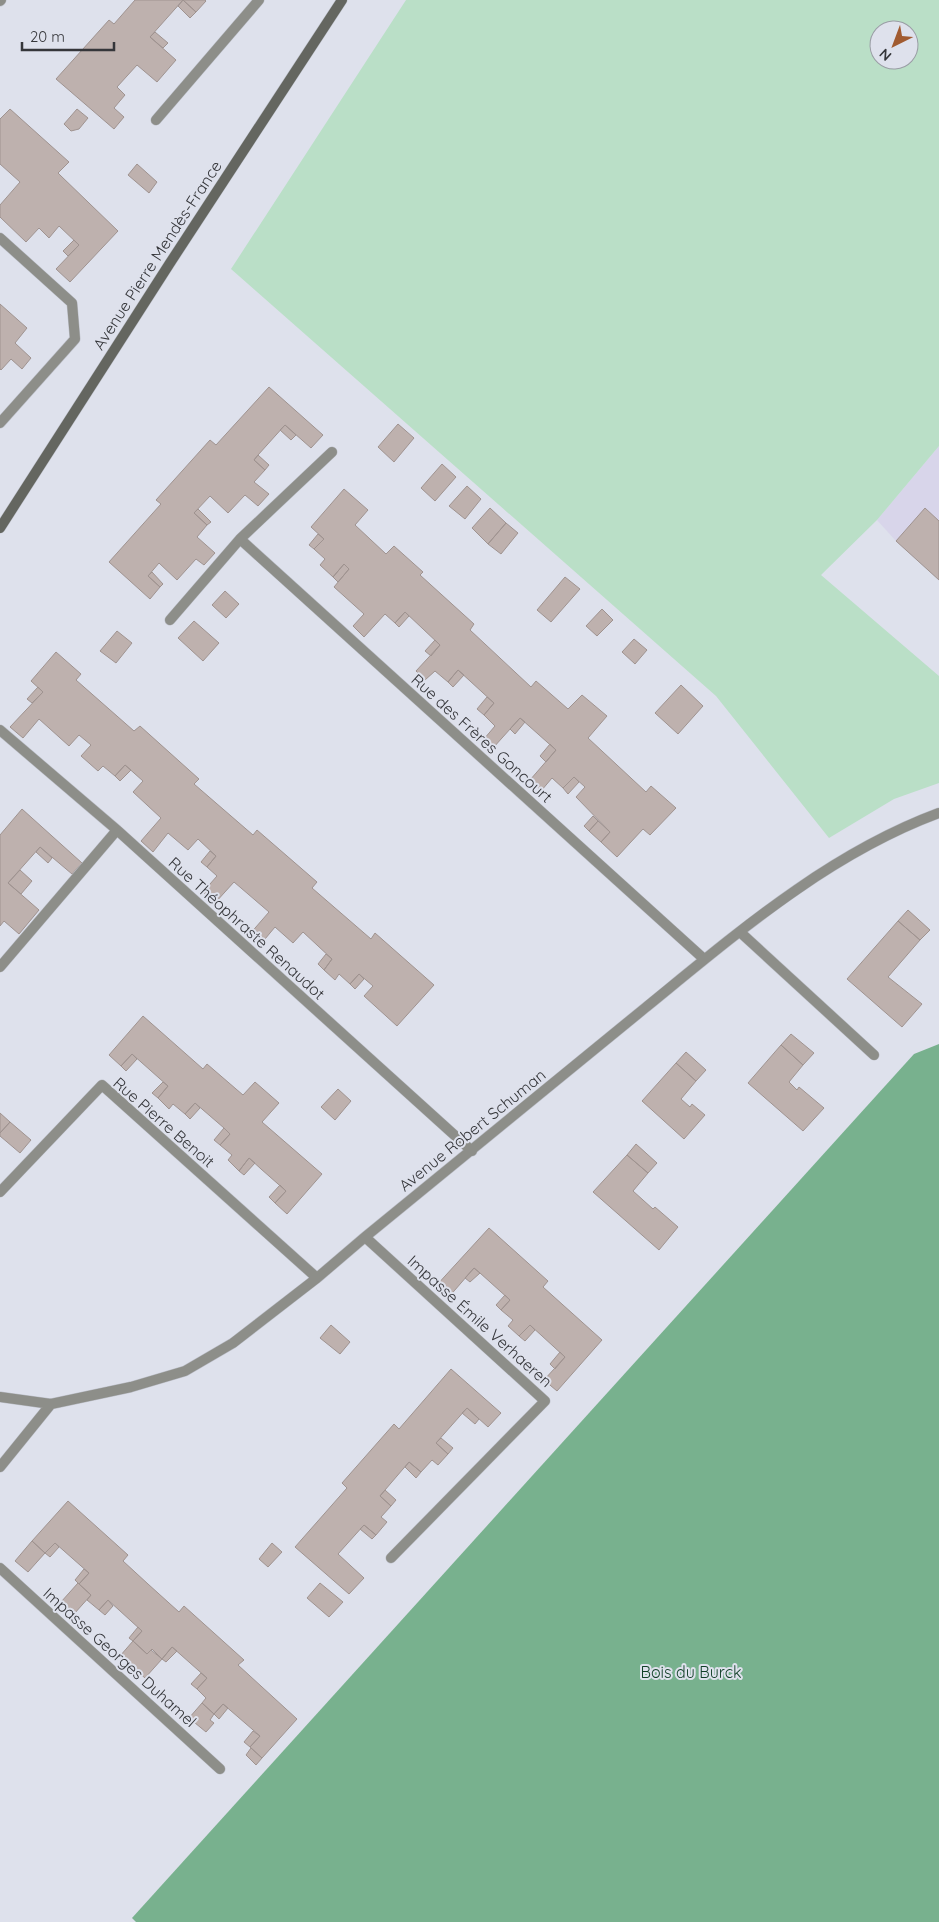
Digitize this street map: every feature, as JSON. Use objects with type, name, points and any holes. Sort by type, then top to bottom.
[{"type":"main road","name":"Avenue Pierre Mendès-France","points":[[0,528],[342,0]]},
{"type":"street","points":[[156,120],[259,0]]},
{"type":"street","points":[[0,238],[72,303],[75,339],[0,423]]},
{"type":"street","points":[[170,620],[240,539],[332,452]]},
{"type":"street","name":"Rue des Frères Goncourt","points":[[240,539],[704,959]]},
{"type":"street","name":"Rue Théophraste Renaudot","points":[[0,730],[117,830],[472,1151]]},
{"type":"street","name":"Avenue Robert Schuman","points":[[0,1397],[51,1404],[131,1387],[185,1371],[233,1343],[317,1278],[704,959],[787,896],[863,847],[914,822],[939,813]]},
{"type":"street","points":[[0,967],[117,830]]},
{"type":"street","points":[[740,932],[874,1055]]},
{"type":"street","name":"Rue Pierre Benoit","points":[[0,1192],[102,1085],[317,1278]]},
{"type":"street","name":"Impasse Émile Verhaeren","points":[[365,1237],[545,1401],[391,1558]]},
{"type":"street","points":[[0,1466],[51,1404]]},
{"type":"street","name":"Impasse Georges Duhamel","points":[[0,1568],[220,1768]]},
{"type":"shaded area","points":[[939,446],[939,580],[896,541],[877,520]]},
{"type":"green space","points":[[406,0],[939,0],[939,446],[877,520],[821,575],[939,676],[939,783],[894,799],[829,838],[716,696],[231,269]]},
{"type":"green space","name":"Bois du Burck","points":[[939,1044],[939,1922],[136,1922],[132,1918],[914,1054]]},
{"type":"building","points":[[135,0],[183,0],[150,37],[176,60],[157,82],[137,65],[117,87],[125,95],[114,108],[124,117],[114,129],[56,79],[109,20],[114,24]]},
{"type":"building","points":[[183,0],[205,0],[206,1],[196,12]]},
{"type":"building","points":[[183,0],[196,12],[190,18],[178,6]]},
{"type":"building","points":[[155,32],[168,43],[163,48],[150,37]]},
{"type":"building","points":[[10,109],[69,162],[58,173],[118,231],[70,282],[56,269],[79,245],[59,226],[49,238],[39,228],[26,242],[0,217],[0,205],[20,182],[0,164],[0,119]]},
{"type":"building","points":[[77,109],[88,118],[79,129],[71,131],[64,124]]},
{"type":"building","points":[[137,164],[157,182],[149,193],[128,175]]},
{"type":"building","points":[[74,240],[79,245],[68,256],[63,251]]},
{"type":"building","points":[[0,304],[27,328],[15,343],[31,358],[22,369],[11,359],[0,369]]},
{"type":"building","points":[[269,387],[323,435],[311,448],[285,425],[254,460],[265,470],[254,482],[269,494],[258,506],[245,495],[228,513],[210,496],[194,513],[207,525],[197,537],[215,553],[204,565],[196,559],[177,580],[159,563],[148,576],[160,587],[150,599],[109,562],[161,504],[156,500],[210,440],[216,445]]},
{"type":"building","points":[[398,424],[414,438],[394,462],[378,447]]},
{"type":"building","points":[[285,425],[296,435],[291,440],[280,430]]},
{"type":"building","points":[[258,455],[269,465],[265,470],[254,460]]},
{"type":"building","points":[[442,464],[456,477],[435,501],[421,488]]},
{"type":"building","points":[[467,486],[481,499],[465,519],[449,506]]},
{"type":"building","points":[[344,489],[368,510],[355,525],[386,554],[394,546],[423,572],[420,575],[474,624],[470,630],[531,687],[536,681],[568,709],[582,695],[607,716],[588,738],[646,792],[651,786],[676,808],[650,835],[643,829],[617,857],[601,842],[610,832],[576,797],[585,787],[574,777],[563,788],[552,778],[541,791],[530,780],[556,750],[520,718],[493,748],[484,739],[495,726],[484,715],[494,703],[458,670],[448,682],[435,671],[425,680],[416,671],[440,645],[405,612],[395,623],[385,614],[364,637],[353,626],[364,614],[334,587],[349,569],[344,564],[333,577],[320,565],[325,559],[314,549],[324,539],[311,527]]},
{"type":"building","points":[[490,508],[506,523],[488,544],[472,528]]},
{"type":"building","points":[[925,508],[939,521],[939,580],[896,541]]},
{"type":"building","points":[[198,509],[211,522],[207,525],[194,513]]},
{"type":"building","points":[[506,523],[518,533],[501,554],[488,544]]},
{"type":"building","points":[[318,534],[324,539],[314,549],[309,545]]},
{"type":"building","points":[[344,564],[349,569],[338,582],[333,577]]},
{"type":"building","points":[[152,572],[163,584],[160,587],[148,576]]},
{"type":"building","points":[[565,577],[580,589],[551,622],[537,610]]},
{"type":"building","points":[[225,591],[239,604],[226,618],[212,605]]},
{"type":"building","points":[[602,609],[613,620],[597,636],[586,626]]},
{"type":"building","points":[[405,612],[409,616],[399,627],[395,623]]},
{"type":"building","points":[[194,621],[219,643],[203,661],[178,638]]},
{"type":"building","points":[[117,631],[132,643],[116,663],[100,651]]},
{"type":"building","points":[[634,639],[647,650],[635,664],[622,652]]},
{"type":"building","points":[[435,640],[440,645],[431,656],[425,651]]},
{"type":"building","points":[[56,652],[81,674],[76,680],[134,731],[140,726],[199,779],[194,784],[253,835],[257,830],[317,882],[312,888],[371,939],[375,933],[434,985],[397,1026],[364,996],[373,986],[359,974],[350,984],[339,974],[335,980],[324,970],[332,959],[303,932],[293,943],[275,927],[260,945],[249,935],[269,912],[234,882],[215,903],[203,892],[217,876],[207,867],[216,856],[198,839],[188,850],[168,833],[153,852],[141,841],[161,818],[133,792],[143,781],[125,765],[115,776],[103,766],[98,771],[81,756],[91,745],[79,735],[69,746],[39,719],[23,738],[10,727],[43,692],[31,681]]},
{"type":"building","points":[[458,670],[464,675],[453,687],[448,682]]},
{"type":"building","points":[[681,685],[703,706],[678,734],[655,713]]},
{"type":"building","points":[[38,687],[43,692],[32,703],[27,699]]},
{"type":"building","points":[[487,697],[494,703],[484,715],[477,709]]},
{"type":"building","points":[[520,718],[525,722],[515,734],[510,729]]},
{"type":"building","points":[[550,744],[556,750],[546,762],[540,756]]},
{"type":"building","points":[[125,765],[131,770],[120,781],[115,776]]},
{"type":"building","points":[[574,777],[579,782],[568,794],[563,788]]},
{"type":"building","points":[[22,809],[82,863],[72,874],[40,847],[8,883],[39,910],[19,934],[4,921],[0,926],[0,835]]},
{"type":"building","points":[[593,816],[598,821],[589,831],[584,826]]},
{"type":"building","points":[[598,821],[610,832],[601,842],[589,831]]},
{"type":"building","points":[[40,847],[52,858],[48,863],[36,852]]},
{"type":"building","points":[[210,851],[216,856],[207,867],[201,862]]},
{"type":"building","points":[[20,870],[32,881],[21,894],[8,883]]},
{"type":"building","points":[[908,910],[930,930],[920,940],[898,921]]},
{"type":"building","points":[[898,921],[920,940],[888,977],[922,1004],[902,1027],[847,979]]},
{"type":"building","points":[[326,954],[332,959],[324,970],[318,964]]},
{"type":"building","points":[[359,974],[364,979],[355,989],[350,984]]},
{"type":"building","points":[[143,1016],[203,1069],[207,1064],[243,1095],[255,1082],[279,1103],[262,1122],[322,1174],[287,1214],[275,1203],[286,1191],[249,1158],[239,1171],[228,1160],[232,1155],[220,1145],[230,1134],[224,1128],[195,1103],[185,1114],[173,1104],[169,1109],[158,1098],[168,1086],[132,1054],[121,1066],[109,1055]]},
{"type":"building","points":[[791,1034],[814,1053],[803,1065],[781,1045]]},
{"type":"building","points":[[781,1045],[803,1065],[789,1082],[797,1090],[799,1087],[824,1108],[803,1131],[748,1083]]},
{"type":"building","points":[[686,1052],[706,1070],[696,1081],[676,1063]]},
{"type":"building","points":[[132,1054],[137,1059],[126,1071],[121,1066]]},
{"type":"building","points":[[676,1063],[696,1081],[681,1099],[690,1107],[692,1104],[705,1115],[684,1139],[642,1101]]},
{"type":"building","points":[[163,1082],[168,1086],[158,1098],[152,1093]]},
{"type":"building","points":[[338,1089],[351,1101],[335,1120],[321,1107]]},
{"type":"building","points":[[195,1103],[200,1108],[190,1119],[185,1114]]},
{"type":"building","points":[[0,1113],[10,1122],[0,1133]]},
{"type":"building","points":[[10,1122],[31,1140],[20,1153],[0,1136],[0,1133]]},
{"type":"building","points":[[224,1128],[230,1134],[220,1145],[214,1140]]},
{"type":"building","points":[[636,1144],[657,1163],[648,1173],[627,1155]]},
{"type":"building","points":[[627,1155],[648,1173],[633,1191],[653,1209],[655,1207],[678,1227],[659,1250],[593,1192]]},
{"type":"building","points":[[249,1158],[255,1163],[244,1175],[239,1171]]},
{"type":"building","points":[[280,1185],[286,1191],[275,1203],[269,1197]]},
{"type":"building","points":[[489,1228],[548,1281],[543,1287],[602,1340],[557,1391],[544,1380],[565,1357],[530,1325],[519,1336],[508,1326],[513,1320],[501,1310],[510,1300],[480,1273],[474,1268],[448,1298],[435,1287]]},
{"type":"building","points":[[474,1268],[480,1273],[470,1282],[465,1278]]},
{"type":"building","points":[[505,1295],[510,1300],[501,1310],[496,1305]]},
{"type":"building","points":[[331,1325],[350,1342],[340,1354],[320,1338]]},
{"type":"building","points":[[530,1325],[535,1330],[525,1341],[519,1336]]},
{"type":"building","points":[[560,1352],[565,1357],[555,1369],[550,1364]]},
{"type":"building","points":[[451,1369],[501,1413],[488,1427],[467,1408],[436,1443],[448,1454],[438,1465],[432,1460],[421,1472],[409,1462],[385,1490],[380,1496],[391,1506],[381,1517],[387,1522],[376,1535],[364,1525],[338,1554],[364,1578],[349,1594],[295,1547],[347,1488],[342,1483],[394,1424],[399,1429]]},
{"type":"building","points":[[467,1408],[479,1419],[475,1424],[462,1413]]},
{"type":"building","points":[[441,1438],[453,1448],[448,1454],[436,1443]]},
{"type":"building","points":[[409,1462],[421,1472],[416,1478],[405,1467]]},
{"type":"building","points":[[385,1490],[396,1500],[391,1506],[380,1496]]},
{"type":"building","points":[[68,1501],[128,1555],[123,1561],[148,1584],[179,1612],[184,1606],[244,1660],[238,1665],[297,1719],[262,1758],[250,1747],[260,1736],[223,1704],[214,1714],[202,1703],[206,1698],[197,1689],[207,1678],[172,1647],[162,1659],[152,1649],[147,1654],[133,1641],[142,1631],[108,1600],[99,1610],[87,1600],[91,1595],[79,1584],[89,1573],[55,1543],[45,1553],[32,1541]]},
{"type":"building","points":[[364,1525],[376,1535],[372,1539],[360,1529]]},
{"type":"building","points":[[32,1541],[45,1553],[28,1572],[15,1561]]},
{"type":"building","points":[[55,1543],[59,1547],[50,1557],[45,1553]]},
{"type":"building","points":[[272,1543],[282,1552],[268,1567],[259,1559]]},
{"type":"building","points":[[84,1569],[89,1573],[79,1584],[75,1580]]},
{"type":"building","points":[[78,1583],[91,1595],[74,1614],[61,1602]]},
{"type":"building","points":[[320,1583],[343,1602],[329,1617],[307,1598]]},
{"type":"building","points":[[108,1600],[113,1606],[105,1615],[99,1610]]},
{"type":"building","points":[[138,1627],[142,1631],[133,1641],[129,1638]]},
{"type":"building","points":[[133,1641],[147,1654],[151,1650],[162,1659],[145,1678],[120,1656]]},
{"type":"building","points":[[172,1647],[177,1651],[166,1662],[162,1659]]},
{"type":"building","points":[[201,1673],[207,1678],[197,1689],[191,1684]]},
{"type":"building","points":[[202,1703],[214,1714],[210,1720],[214,1723],[206,1732],[189,1718]]},
{"type":"building","points":[[223,1704],[228,1708],[219,1719],[214,1714]]},
{"type":"building","points":[[253,1731],[260,1736],[250,1747],[244,1742]]},
{"type":"building","points":[[251,1748],[262,1758],[256,1765],[246,1755]]}]
